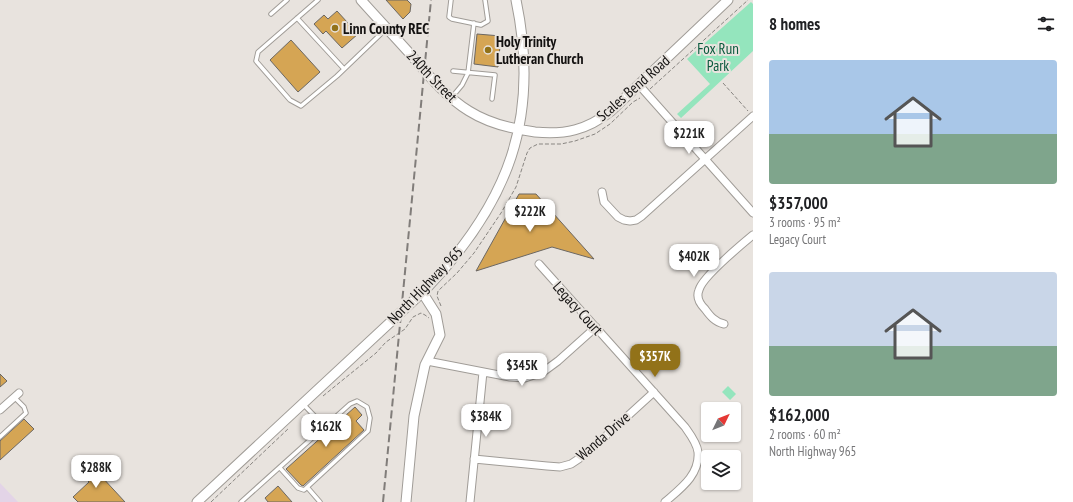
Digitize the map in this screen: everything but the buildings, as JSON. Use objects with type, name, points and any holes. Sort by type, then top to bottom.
[{"type":"street","name":"240th Street","points":[[361,0],[451,98],[478,116],[519,129]]},
{"type":"street","name":"North Highway 965","points":[[197,502],[422,292],[442,272],[471,236],[490,206],[505,175],[519,129],[524,96],[525,71],[524,41],[516,0]]},
{"type":"street","name":"Scales Bend Road","points":[[519,129],[557,133],[570,132],[583,128],[601,119],[728,0]]},
{"type":"street","points":[[639,85],[753,213]]},
{"type":"street","points":[[602,192],[604,202],[618,217],[624,220],[636,220],[705,159],[750,113]]},
{"type":"street","points":[[724,324],[717,322],[701,304],[698,297],[699,289],[704,279],[753,235]]},
{"type":"street","name":"Legacy Court","points":[[539,264],[685,427],[693,438],[698,452],[696,465],[684,486],[665,502]]},
{"type":"street","points":[[406,502],[414,416],[424,365],[440,334],[436,314],[422,292]]},
{"type":"street","points":[[427,361],[510,377],[525,378],[543,372],[558,361],[596,327]]},
{"type":"street","points":[[470,502],[483,372]]},
{"type":"street","name":"Wanda Drive","points":[[474,459],[546,466],[571,464],[586,454],[654,392]]},
{"type":"street","points":[[0,410],[17,395]]},
{"type":"lane","points":[[271,14],[287,0]]},
{"type":"lane","points":[[318,0],[258,52],[256,61],[290,100],[301,106],[344,69],[387,28]]},
{"type":"lane","points":[[451,0],[449,17],[452,20],[481,25],[488,21],[485,0]]},
{"type":"lane","points":[[297,18],[344,69]]},
{"type":"lane","points":[[451,98],[462,85],[468,73],[474,23]]},
{"type":"lane","points":[[453,71],[494,75],[492,99]]},
{"type":"lane","points":[[0,438],[26,413],[17,395]]},
{"type":"lane","points":[[241,502],[350,404],[357,401],[367,407],[370,418],[369,428],[366,433],[307,488],[304,490],[298,488],[280,468]]},
{"type":"lane","points":[[303,404],[325,427]]},
{"type":"lane","points":[[307,488],[320,502]]},
{"type":"path","points":[[646,92],[748,0]]},
{"type":"path","points":[[723,82],[750,113]]},
{"type":"path","points":[[441,306],[437,296],[438,291],[460,270],[478,248],[514,192],[528,150],[532,146],[541,144]]},
{"type":"path","points":[[417,315],[423,314],[429,318]]},
{"type":"shaded area","points":[[0,483],[18,502],[0,502]]},
{"type":"green space","name":"Fox Run Park","points":[[751,2],[753,4],[753,51],[681,118],[677,114],[710,84],[687,59]]},
{"type":"green space","points":[[728,386],[736,394],[730,400],[722,392]]},
{"type":"railway","points":[[383,502],[431,0]]},
{"type":"place","name":"Linn County REC","points":[[335,28]]},
{"type":"place","name":"Holy Trinity Lutheran Church","points":[[488,50]]}]
